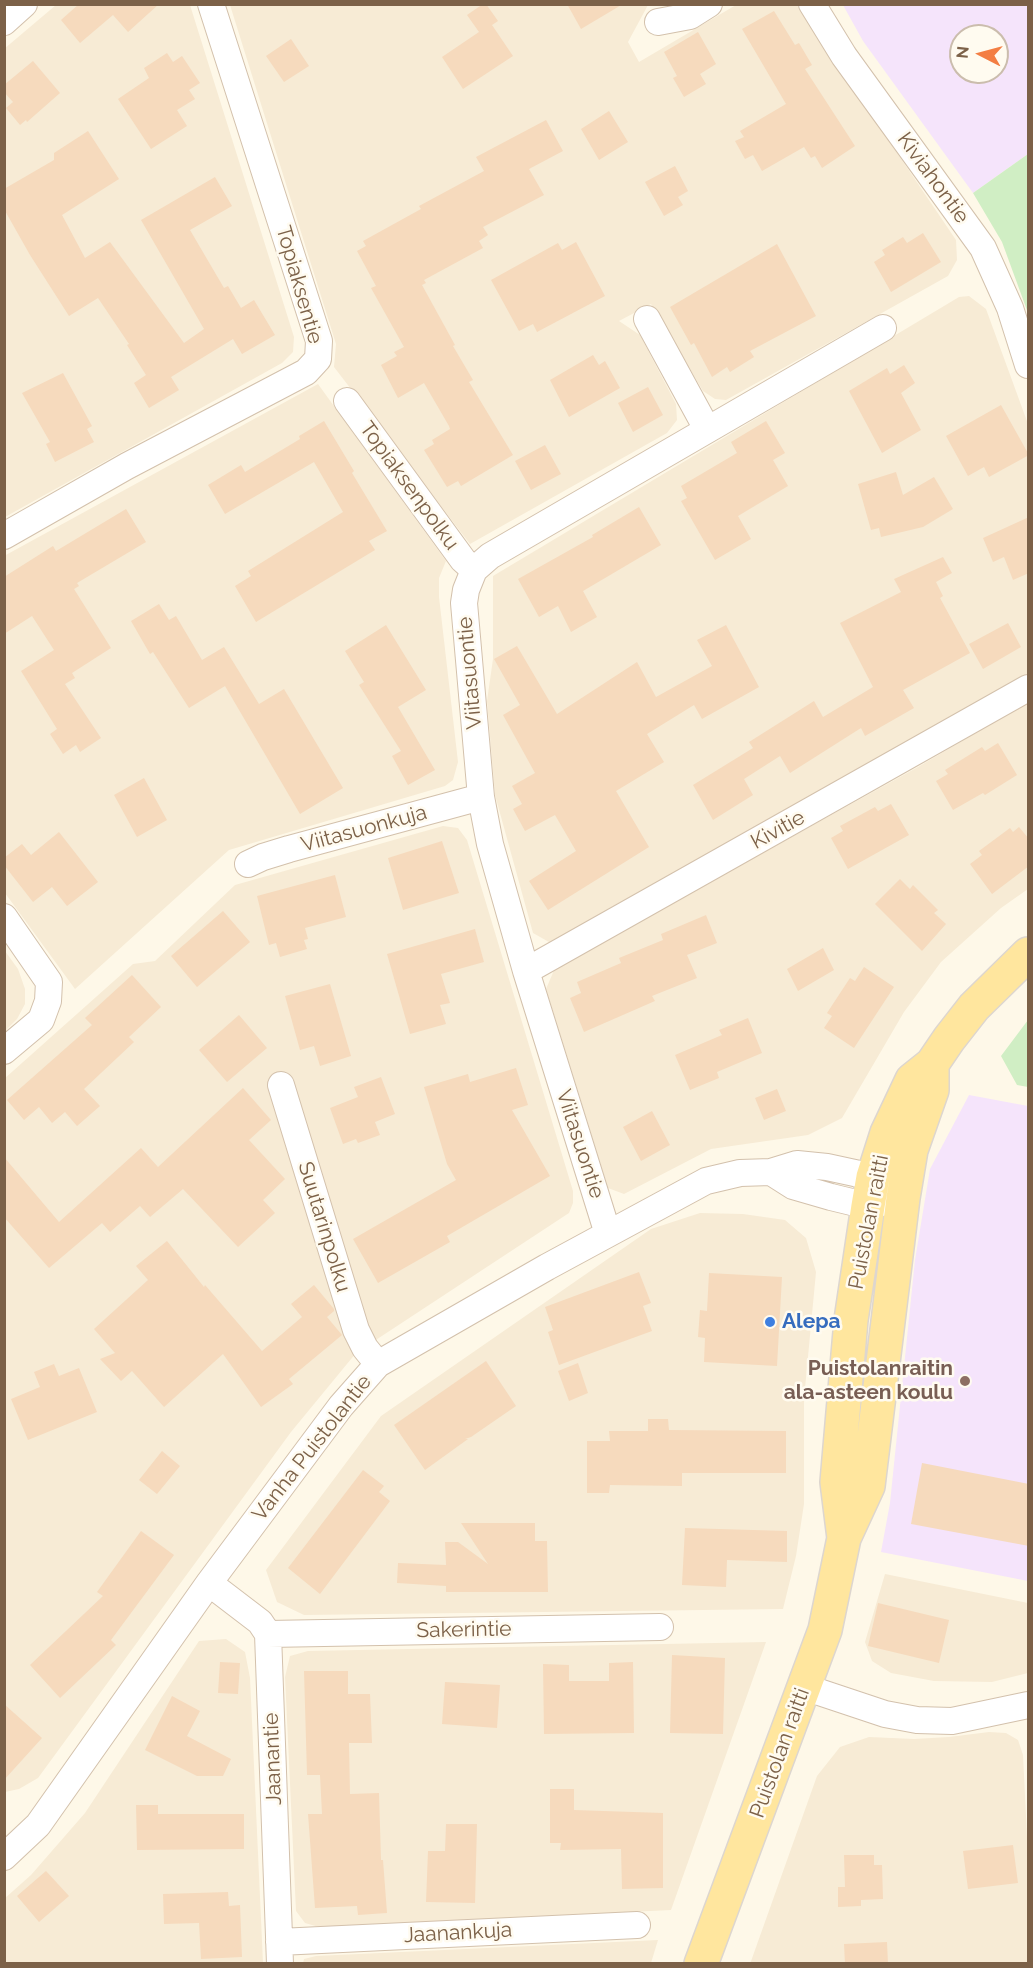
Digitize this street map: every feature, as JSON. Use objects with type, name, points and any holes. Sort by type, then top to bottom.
[{"type":"main road","name":"Puistolan raitti","points":[[844,1538],[837,1482],[851,1320],[870,1191],[887,1133],[912,1080],[932,1064],[974,1007],[1029,954]]},
{"type":"main road","name":"Puistolan raitti","points":[[701,1964],[825,1630],[844,1538],[868,1486],[903,1198],[911,1150],[932,1090],[932,1064]]},
{"type":"street","points":[[4,22],[24,4]]},
{"type":"street","name":"Topiaksentie","points":[[4,536],[127,466],[306,372],[318,359],[320,341],[211,4]]},
{"type":"street","points":[[658,22],[690,16],[709,4]]},
{"type":"street","name":"Kiviahontie","points":[[813,4],[844,57],[983,248],[1010,308],[1029,365]]},
{"type":"street","points":[[647,319],[707,429]]},
{"type":"street","points":[[474,570],[490,556],[884,328]]},
{"type":"street","name":"Topiaksenpolku","points":[[346,401],[463,560],[474,570]]},
{"type":"street","name":"Viitasuontie","points":[[474,570],[466,590],[464,603],[481,797],[490,844],[526,971],[608,1234]]},
{"type":"street","name":"Kivitie","points":[[526,971],[1029,688]]},
{"type":"street","name":"Viitasuonkuja","points":[[248,864],[289,849],[481,797]]},
{"type":"street","points":[[4,917],[48,982],[48,1001],[41,1020],[4,1051]]},
{"type":"street","name":"Suutarinpolku","points":[[281,1085],[356,1329],[365,1348],[378,1364]]},
{"type":"street","name":"Vanha Puistolantie","points":[[6,1853],[38,1825],[209,1583],[341,1406],[378,1364],[706,1181],[740,1173],[771,1172],[797,1164],[827,1167],[870,1191],[903,1198]]},
{"type":"street","points":[[209,1583],[260,1622],[268,1634]]},
{"type":"street","name":"Sakerintie","points":[[268,1634],[660,1627]]},
{"type":"street","name":"Jaanantie","points":[[268,1634],[280,1953]]},
{"type":"street","points":[[804,1687],[885,1714],[917,1720],[952,1720],[1029,1705]]},
{"type":"street","name":"Jaanankuja","points":[[280,1953],[637,1925]]},
{"type":"shaded area","points":[[56,5],[190,5],[294,337],[293,352],[282,363],[5,517],[4,49]]},
{"type":"shaded area","points":[[230,5],[648,5],[628,42],[639,62],[736,5],[797,5],[956,240],[957,260],[948,276],[726,400],[715,399],[703,391],[651,304],[619,321],[640,335],[676,404],[677,420],[667,433],[470,544],[334,367],[336,344]]},
{"type":"shaded area","points":[[843,5],[1028,5],[1028,154],[973,193],[863,41]]},
{"type":"shaded area","points":[[969,296],[986,309],[1028,424],[1028,675],[556,946],[533,933],[495,795],[487,701],[493,659],[493,576],[959,297]]},
{"type":"shaded area","points":[[318,384],[446,561],[439,578],[439,597],[458,762],[453,780],[445,786],[229,850],[75,989],[5,893],[4,556]]},
{"type":"shaded area","points":[[1028,702],[1028,889],[1001,908],[941,962],[904,1012],[842,1118],[808,1135],[711,1149],[624,1194],[608,1188],[546,989],[555,968],[918,767]]},
{"type":"shaded area","points":[[443,826],[458,828],[467,840],[573,1191],[573,1203],[569,1213],[356,1353],[291,1432],[38,1778],[19,1789],[5,1792],[4,1079],[133,964],[155,961],[235,885]]},
{"type":"shaded area","points":[[5,951],[18,969],[25,989],[25,1004],[17,1019],[5,1031]]},
{"type":"shaded area","name":"Puistolanraitin ala-asteen koulu","points":[[969,1095],[1028,1106],[1028,1581],[881,1552],[890,1503],[915,1260],[930,1169]]},
{"type":"shaded area","points":[[700,1213],[743,1214],[785,1220],[806,1238],[816,1272],[804,1399],[804,1504],[796,1556],[783,1609],[304,1615],[277,1602],[266,1570],[381,1416],[651,1229]]},
{"type":"shaded area","points":[[885,1574],[1028,1603],[1028,1673],[992,1682],[934,1681],[891,1673],[872,1661],[865,1642]]},
{"type":"shaded area","points":[[226,1639],[245,1652],[250,1678],[263,1963],[5,1963],[4,1899],[31,1875],[85,1813],[199,1641]]},
{"type":"shaded area","points":[[766,1642],[671,1910],[319,1927],[305,1923],[296,1911],[285,1677],[290,1656],[308,1651]]},
{"type":"shaded area","points":[[989,1732],[1006,1733],[1018,1740],[1023,1755],[1028,1857],[1028,1963],[750,1964],[817,1776],[840,1747],[869,1737],[914,1739]]},
{"type":"shaded area","points":[[658,1940],[651,1963],[303,1963],[304,1959],[316,1956]]},
{"type":"green space","points":[[1028,154],[1028,313],[1002,242],[973,193]]},
{"type":"green space","points":[[1028,1020],[1028,1087],[1017,1085],[1001,1056]]},
{"type":"building","points":[[79,4],[159,4],[128,32],[113,15],[80,43],[61,20]]},
{"type":"building","points":[[486,4],[498,21],[492,25],[513,56],[463,89],[442,57],[479,32],[467,15]]},
{"type":"building","points":[[567,4],[623,4],[581,29]]},
{"type":"building","points":[[774,11],[795,45],[799,43],[812,65],[805,69],[855,146],[822,168],[815,156],[811,158],[804,147],[762,171],[753,155],[745,159],[735,141],[744,137],[740,131],[786,104],[742,29]]},
{"type":"building","points":[[698,32],[716,64],[700,74],[706,84],[684,97],[673,78],[677,76],[664,52]]},
{"type":"building","points":[[291,39],[309,66],[284,82],[266,56]]},
{"type":"building","points":[[167,53],[173,62],[182,56],[200,83],[189,90],[195,99],[177,110],[187,126],[151,149],[118,99],[149,78],[144,68]]},
{"type":"building","points":[[33,61],[60,93],[27,122],[26,120],[20,125],[6,108],[13,102],[4,92],[4,85]]},
{"type":"building","points":[[609,111],[628,142],[599,160],[581,129]]},
{"type":"building","points":[[546,120],[563,151],[529,169],[544,195],[483,227],[488,235],[479,241],[483,248],[424,280],[426,283],[422,285],[473,380],[469,382],[513,455],[461,486],[458,481],[447,487],[424,450],[434,444],[432,440],[450,429],[449,426],[424,383],[398,398],[381,365],[397,356],[394,352],[404,347],[371,288],[376,286],[357,251],[366,246],[363,241],[421,209],[419,206],[484,171],[476,157]]},
{"type":"building","points":[[88,131],[119,179],[62,215],[85,258],[110,242],[184,343],[204,329],[141,220],[215,177],[232,206],[190,230],[224,288],[228,286],[241,308],[254,300],[275,335],[242,354],[233,339],[171,377],[179,390],[149,408],[134,383],[146,375],[127,345],[129,344],[98,298],[69,316],[4,209],[4,189],[54,160],[54,153]]},
{"type":"building","points":[[675,166],[688,191],[678,197],[683,205],[664,216],[645,182]]},
{"type":"building","points":[[923,233],[941,262],[891,292],[874,262],[885,255],[882,250],[903,237],[907,243]]},
{"type":"building","points":[[576,242],[605,296],[537,332],[533,324],[519,331],[491,280],[558,243],[562,250]]},
{"type":"building","points":[[777,244],[816,316],[750,351],[754,357],[730,372],[727,367],[712,377],[694,343],[691,345],[670,307]]},
{"type":"building","points":[[593,355],[599,365],[605,361],[620,388],[569,417],[550,380]]},
{"type":"building","points":[[904,365],[915,383],[901,393],[921,430],[882,453],[849,391],[887,368],[890,374]]},
{"type":"building","points":[[63,373],[92,426],[87,429],[94,442],[55,462],[46,444],[50,442],[22,393]]},
{"type":"building","points":[[648,387],[663,415],[633,432],[618,403]]},
{"type":"building","points":[[1001,405],[1029,455],[989,477],[984,467],[968,476],[946,436]]},
{"type":"building","points":[[324,421],[387,531],[369,541],[375,550],[256,622],[235,586],[251,576],[248,571],[343,512],[314,462],[225,514],[208,485],[241,465],[245,472],[300,439],[299,436]]},
{"type":"building","points":[[766,421],[785,453],[773,460],[788,486],[738,516],[751,539],[715,560],[681,501],[687,498],[681,486],[737,453],[731,442]]},
{"type":"building","points":[[545,445],[561,474],[531,490],[515,461]]},
{"type":"building","points":[[896,472],[903,495],[934,477],[953,509],[923,527],[881,537],[879,528],[871,530],[858,484]]},
{"type":"building","points":[[639,507],[661,545],[583,591],[597,617],[571,632],[558,606],[539,617],[518,579],[593,537],[592,535]]},
{"type":"building","points":[[126,509],[146,542],[77,583],[79,586],[74,589],[111,648],[72,673],[75,678],[65,684],[101,738],[80,752],[76,745],[63,754],[50,734],[57,729],[21,671],[54,650],[32,616],[4,634],[4,577],[53,546],[56,551]]},
{"type":"building","points":[[1029,517],[1029,573],[1013,580],[1004,557],[993,562],[983,538]]},
{"type":"building","points":[[943,557],[952,573],[936,582],[943,596],[940,598],[970,653],[903,690],[914,708],[865,736],[861,728],[790,773],[780,756],[744,779],[753,795],[713,820],[693,785],[753,748],[749,742],[814,701],[823,717],[873,687],[840,623],[901,592],[894,579]]},
{"type":"building","points":[[159,604],[169,620],[176,616],[202,660],[224,647],[259,704],[284,689],[343,788],[300,814],[225,686],[189,708],[153,652],[150,654],[131,621]]},
{"type":"building","points":[[1008,623],[1021,647],[983,669],[969,644]]},
{"type":"building","points":[[386,625],[426,690],[398,707],[435,770],[408,785],[392,756],[401,751],[359,685],[364,682],[345,651]]},
{"type":"building","points":[[726,625],[759,687],[702,719],[694,705],[647,734],[664,762],[616,791],[649,847],[548,910],[529,881],[576,851],[555,815],[525,831],[513,809],[522,804],[512,786],[535,773],[503,715],[520,705],[494,659],[517,646],[557,714],[637,662],[656,697],[712,666],[697,640]]},
{"type":"building","points":[[998,743],[1017,775],[985,795],[983,793],[953,810],[936,781],[948,774],[945,770],[982,747],[985,751]]},
{"type":"building","points":[[144,778],[167,820],[137,837],[114,795]]},
{"type":"building","points":[[891,804],[909,835],[848,869],[831,838],[843,831],[840,826],[875,807],[878,811]]},
{"type":"building","points":[[1019,827],[1029,839],[1029,866],[992,894],[970,864],[982,855],[979,851],[1010,828],[1013,832]]},
{"type":"building","points":[[59,832],[98,882],[67,906],[52,887],[33,902],[4,865],[4,858],[22,844],[31,855]]},
{"type":"building","points":[[442,841],[459,893],[403,910],[388,858]]},
{"type":"building","points":[[335,875],[346,917],[305,928],[308,939],[304,940],[307,949],[280,957],[276,943],[269,945],[257,896]]},
{"type":"building","points":[[900,879],[910,889],[913,885],[938,910],[934,913],[946,924],[922,951],[875,904]]},
{"type":"building","points":[[223,911],[250,942],[197,987],[171,956]]},
{"type":"building","points":[[706,915],[717,943],[687,955],[697,978],[652,996],[655,1001],[584,1032],[570,998],[581,993],[577,982],[621,963],[619,958],[663,940],[661,934]]},
{"type":"building","points":[[475,929],[484,962],[441,974],[450,1003],[440,1005],[446,1024],[410,1034],[387,954]]},
{"type":"building","points":[[823,948],[834,970],[798,991],[787,969]]},
{"type":"building","points":[[864,967],[894,987],[854,1048],[824,1028],[832,1016],[827,1013],[850,978],[855,981]]},
{"type":"building","points":[[132,975],[161,1007],[129,1037],[134,1042],[84,1089],[100,1106],[77,1126],[65,1112],[52,1123],[39,1107],[24,1120],[7,1100],[92,1025],[85,1018]]},
{"type":"building","points":[[330,984],[351,1056],[320,1066],[314,1046],[300,1050],[285,996]]},
{"type":"building","points":[[239,1015],[267,1048],[227,1082],[199,1050]]},
{"type":"building","points":[[748,1018],[762,1053],[717,1072],[719,1078],[690,1090],[675,1055],[722,1035],[719,1030]]},
{"type":"building","points":[[516,1068],[528,1105],[512,1110],[550,1176],[447,1236],[450,1242],[378,1283],[353,1239],[456,1180],[447,1164],[424,1087],[468,1074],[470,1082]]},
{"type":"building","points":[[381,1077],[395,1114],[375,1122],[380,1135],[358,1143],[356,1139],[343,1144],[330,1108],[358,1097],[354,1087]]},
{"type":"building","points":[[243,1088],[271,1120],[249,1140],[285,1179],[263,1200],[275,1213],[238,1247],[183,1189],[150,1217],[140,1206],[110,1232],[102,1223],[49,1268],[4,1217],[4,1157],[59,1222],[141,1148],[158,1167]]},
{"type":"building","points":[[777,1089],[786,1111],[764,1120],[755,1098]]},
{"type":"building","points":[[652,1111],[670,1145],[641,1161],[623,1127]]},
{"type":"building","points":[[167,1241],[204,1287],[205,1285],[262,1351],[302,1317],[291,1304],[314,1285],[334,1309],[327,1317],[342,1335],[289,1379],[293,1384],[261,1407],[223,1354],[164,1407],[132,1371],[121,1381],[100,1359],[115,1353],[94,1329],[148,1280],[136,1266]]},
{"type":"building","points":[[639,1272],[651,1303],[643,1306],[652,1331],[559,1365],[548,1332],[553,1330],[545,1307]]},
{"type":"building","points":[[709,1273],[782,1277],[777,1366],[704,1362],[705,1338],[698,1337],[700,1310],[707,1311]]},
{"type":"building","points":[[486,1361],[516,1406],[465,1439],[468,1439],[425,1470],[394,1425]]},
{"type":"building","points":[[578,1363],[588,1393],[569,1401],[558,1371]]},
{"type":"building","points":[[54,1364],[59,1376],[79,1368],[97,1412],[28,1440],[11,1399],[40,1387],[34,1372]]},
{"type":"building","points":[[648,1419],[668,1419],[669,1430],[786,1431],[786,1473],[682,1473],[682,1486],[610,1485],[609,1493],[587,1493],[587,1441],[610,1441],[609,1431],[648,1431]]},
{"type":"building","points":[[162,1451],[180,1466],[157,1494],[139,1480]]},
{"type":"building","points":[[922,1463],[1029,1484],[1029,1546],[911,1524]]},
{"type":"building","points":[[363,1470],[384,1486],[379,1492],[390,1501],[320,1594],[288,1568]]},
{"type":"building","points":[[461,1523],[535,1523],[535,1541],[547,1541],[548,1592],[446,1592],[446,1586],[397,1583],[398,1563],[446,1565],[445,1542],[458,1542],[488,1564]]},
{"type":"building","points":[[685,1528],[787,1531],[787,1562],[727,1560],[726,1587],[682,1585]]},
{"type":"building","points":[[141,1531],[174,1555],[111,1640],[116,1645],[60,1698],[30,1665],[103,1596],[97,1592]]},
{"type":"building","points":[[878,1603],[949,1620],[939,1663],[868,1646]]},
{"type":"building","points":[[672,1655],[725,1658],[723,1734],[670,1733]]},
{"type":"building","points":[[220,1662],[240,1663],[238,1694],[218,1693]]},
{"type":"building","points":[[633,1662],[634,1733],[544,1734],[543,1664],[569,1665],[569,1681],[609,1681],[609,1663]]},
{"type":"building","points":[[304,1671],[348,1671],[348,1694],[370,1694],[372,1743],[349,1743],[350,1794],[379,1793],[381,1860],[383,1860],[387,1913],[358,1915],[357,1906],[315,1908],[308,1814],[322,1814],[320,1775],[307,1775]]},
{"type":"building","points":[[445,1682],[500,1685],[497,1728],[442,1724]]},
{"type":"building","points":[[172,1696],[200,1711],[187,1736],[231,1759],[223,1776],[197,1776],[145,1750]]},
{"type":"building","points":[[4,1704],[42,1738],[4,1780]]},
{"type":"building","points":[[550,1789],[574,1789],[574,1810],[663,1813],[663,1888],[622,1889],[621,1849],[560,1850],[561,1843],[550,1843]]},
{"type":"building","points":[[136,1805],[158,1805],[158,1814],[244,1814],[244,1849],[137,1850]]},
{"type":"building","points":[[446,1824],[477,1824],[475,1903],[426,1902],[428,1851],[445,1851]]},
{"type":"building","points":[[1013,1845],[1018,1883],[968,1889],[963,1851]]},
{"type":"building","points":[[844,1855],[874,1855],[874,1865],[882,1865],[883,1899],[861,1900],[861,1906],[838,1907],[838,1887],[845,1887]]},
{"type":"building","points":[[46,1871],[69,1896],[39,1922],[17,1896]]},
{"type":"building","points":[[228,1892],[229,1906],[240,1905],[242,1957],[201,1959],[199,1923],[164,1924],[163,1894]]},
{"type":"building","points":[[887,1942],[888,1964],[845,1964],[844,1944]]},
{"type":"place","name":"Alepa","points":[[770,1322]]},
{"type":"place","name":"Puistolanraitin ala-asteen koulu","points":[[965,1381]]}]
